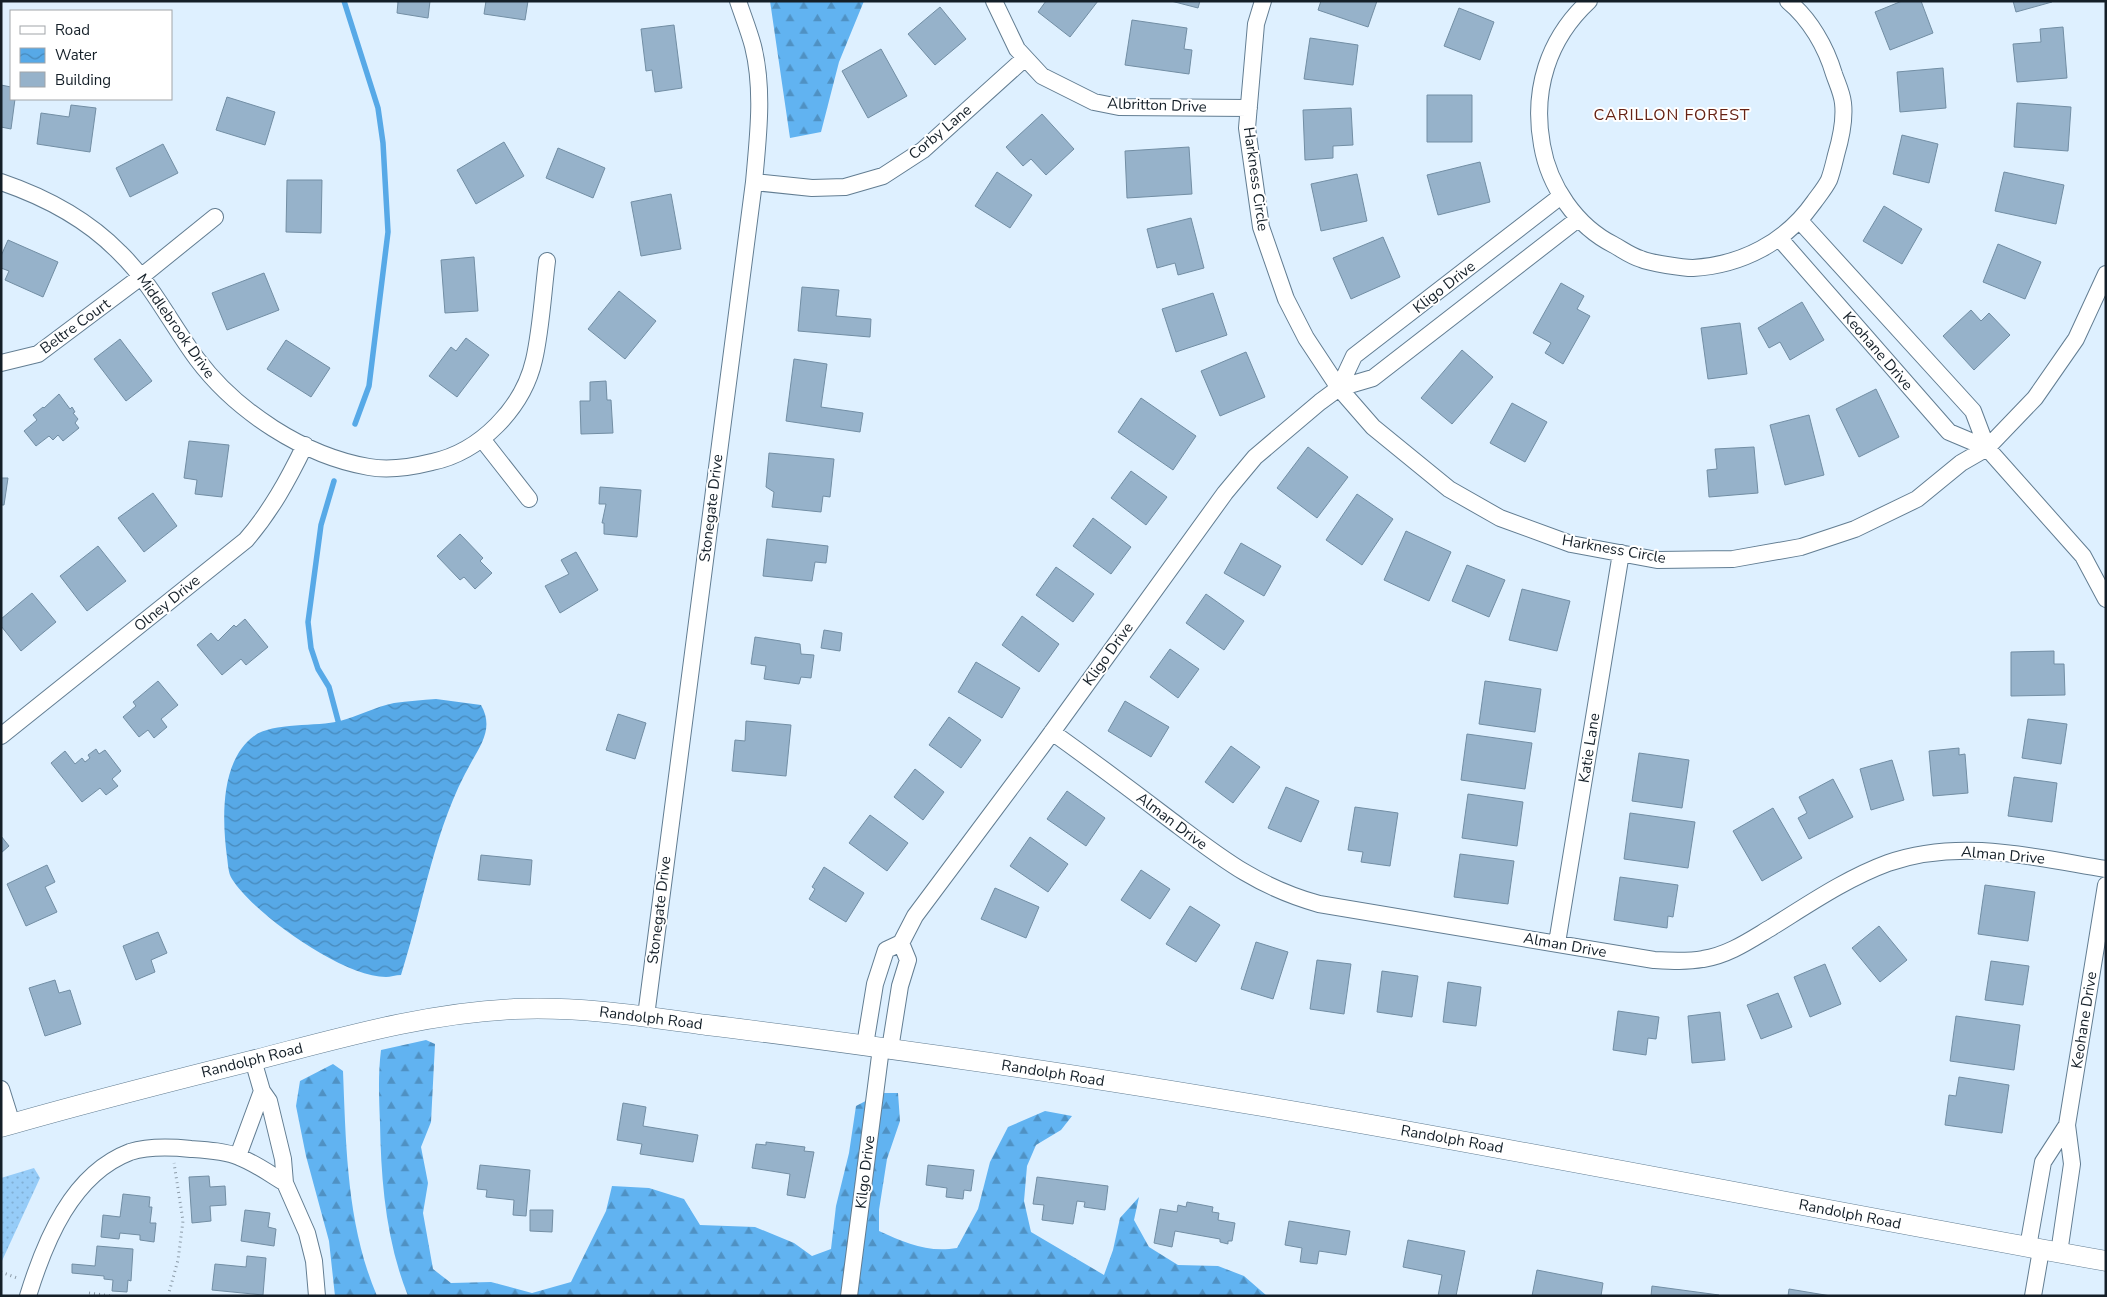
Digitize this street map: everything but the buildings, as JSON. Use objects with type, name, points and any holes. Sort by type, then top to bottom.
[{"type":"street","name":"Stonegate Drive","points":[[646,1016],[754,182],[760,108],[758,84],[753,46],[738,1]]},
{"type":"street","name":"Albritton Drive","points":[[994,1],[1017,49],[1042,76],[1094,102],[1120,106],[1249,108]]},
{"type":"street","name":"Harkness Circle","points":[[1263,1],[1256,24],[1247,128],[1261,227],[1286,299],[1306,338],[1339,388],[1373,427],[1449,489],[1500,518],[1571,544],[1657,560],[1733,559],[1801,547],[1855,530],[1917,499],[1961,464],[1987,448],[2035,398],[2076,339],[2106,274]]},
{"type":"street","points":[[1589,1],[1575,14],[1557,40],[1541,81],[1538,121],[1545,162],[1561,196],[1578,219],[1600,238],[1641,260],[1692,268],[1737,261],[1780,239],[1800,221],[1828,181],[1842,136],[1843,102],[1831,62],[1820,40],[1807,21],[1788,1]]},
{"type":"street","name":"Corby Lane","points":[[754,182],[812,188],[845,187],[882,176],[923,150],[1025,58]]},
{"type":"street","name":"Middlebrook Drive","points":[[1,182],[48,201],[110,242],[142,276],[196,358],[221,389],[249,413],[305,445],[340,460],[362,466],[394,469],[443,460],[463,452],[482,439],[512,408],[525,385],[534,361],[547,261]]},
{"type":"street","name":"Kligo Drive","points":[[1339,388],[1354,356],[1561,196]]},
{"type":"street","name":"Beltre Court","points":[[1,363],[38,354],[142,276],[215,217]]},
{"type":"street","name":"Kligo Drive","points":[[879,1047],[881,961],[886,950],[901,942],[915,916],[1052,732],[1225,492],[1255,457],[1339,388],[1373,378],[1578,219]]},
{"type":"street","name":"Keohane Drive","points":[[1800,221],[1973,411],[1987,448],[2084,556],[2106,599]]},
{"type":"street","name":"Keohane Drive","points":[[1780,239],[1949,432],[1987,448]]},
{"type":"street","points":[[482,439],[528,498]]},
{"type":"street","name":"Olney Drive","points":[[1,736],[246,540],[264,519],[279,496],[305,445]]},
{"type":"street","name":"Katie Lane","points":[[1557,943],[1620,553]]},
{"type":"street","name":"Alman Drive","points":[[1052,732],[1228,863],[1266,885],[1292,896],[1319,904],[1654,960],[1681,962],[1705,959],[1727,952],[1866,872],[1911,856],[1946,851],[2012,853],[2106,869]]},
{"type":"street","name":"Keohane Drive","points":[[2033,1296],[2043,1250],[2072,1164],[2067,1126],[2106,885]]},
{"type":"street","points":[[879,1047],[908,960],[901,942]]},
{"type":"street","name":"Randolph Road","points":[[6,1126],[366,1031],[465,1013],[553,1009],[646,1016],[879,1047],[1278,1108],[1546,1156],[2106,1262]]},
{"type":"street","name":"Kilgo Drive","points":[[848,1296],[879,1047]]},
{"type":"street","points":[[253,1060],[262,1091],[271,1109],[283,1160],[285,1183],[307,1233],[314,1261],[317,1296]]},
{"type":"street","points":[[1,1089],[6,1126]]},
{"type":"street","points":[[238,1156],[262,1091]]},
{"type":"street","name":"Keohane Drive","points":[[2043,1250],[2043,1162],[2067,1126]]},
{"type":"street","points":[[28,1296],[53,1233],[67,1206],[82,1186],[115,1159],[149,1148],[215,1151],[238,1156],[285,1183]]},
{"type":"path","points":[[168,1296],[178,1260],[183,1221],[174,1171],[173,1148]]},
{"type":"path","points":[[89,1293],[111,1296]]},
{"type":"green space","points":[[770,1],[864,1],[839,62],[821,132],[790,138]]},
{"type":"green space","points":[[426,1040],[435,1044],[431,1122],[421,1147],[428,1183],[423,1213],[433,1269],[451,1283],[491,1282],[532,1293],[571,1282],[606,1211],[612,1186],[649,1188],[684,1199],[700,1225],[755,1227],[794,1243],[812,1256],[831,1249],[836,1206],[849,1153],[856,1106],[881,1093],[898,1093],[900,1121],[887,1159],[879,1210],[879,1231],[907,1243],[926,1248],[957,1248],[978,1209],[990,1162],[1008,1127],[1045,1111],[1072,1116],[1061,1130],[1036,1145],[1027,1166],[1024,1201],[1031,1232],[1104,1275],[1113,1250],[1120,1218],[1139,1197],[1134,1220],[1149,1247],[1178,1265],[1218,1266],[1244,1276],[1267,1296],[408,1296],[394,1254],[383,1189],[379,1104],[380,1059],[381,1050]]},
{"type":"green space","points":[[333,1064],[343,1071],[347,1157],[354,1214],[359,1242],[377,1296],[335,1296],[329,1241],[306,1156],[296,1106],[300,1081]]},
{"type":"shaded area","points":[[34,1168],[40,1178],[1,1263],[1,1178]]},
{"type":"water","points":[[436,699],[481,705],[486,720],[485,734],[448,812],[401,975],[386,977],[368,974],[347,967],[301,941],[259,909],[232,879],[228,868],[224,826],[224,809],[229,775],[243,747],[254,736],[262,732],[283,727],[340,721],[394,703]]},
{"type":"waterway","points":[[344,1],[378,108],[383,143],[388,232],[369,386],[355,424]]},
{"type":"waterway","points":[[334,481],[321,525],[308,622],[311,648],[318,669],[329,687],[340,728]]},
{"type":"district","name":"CARILLON FOREST","points":[[1672,114]]}]
